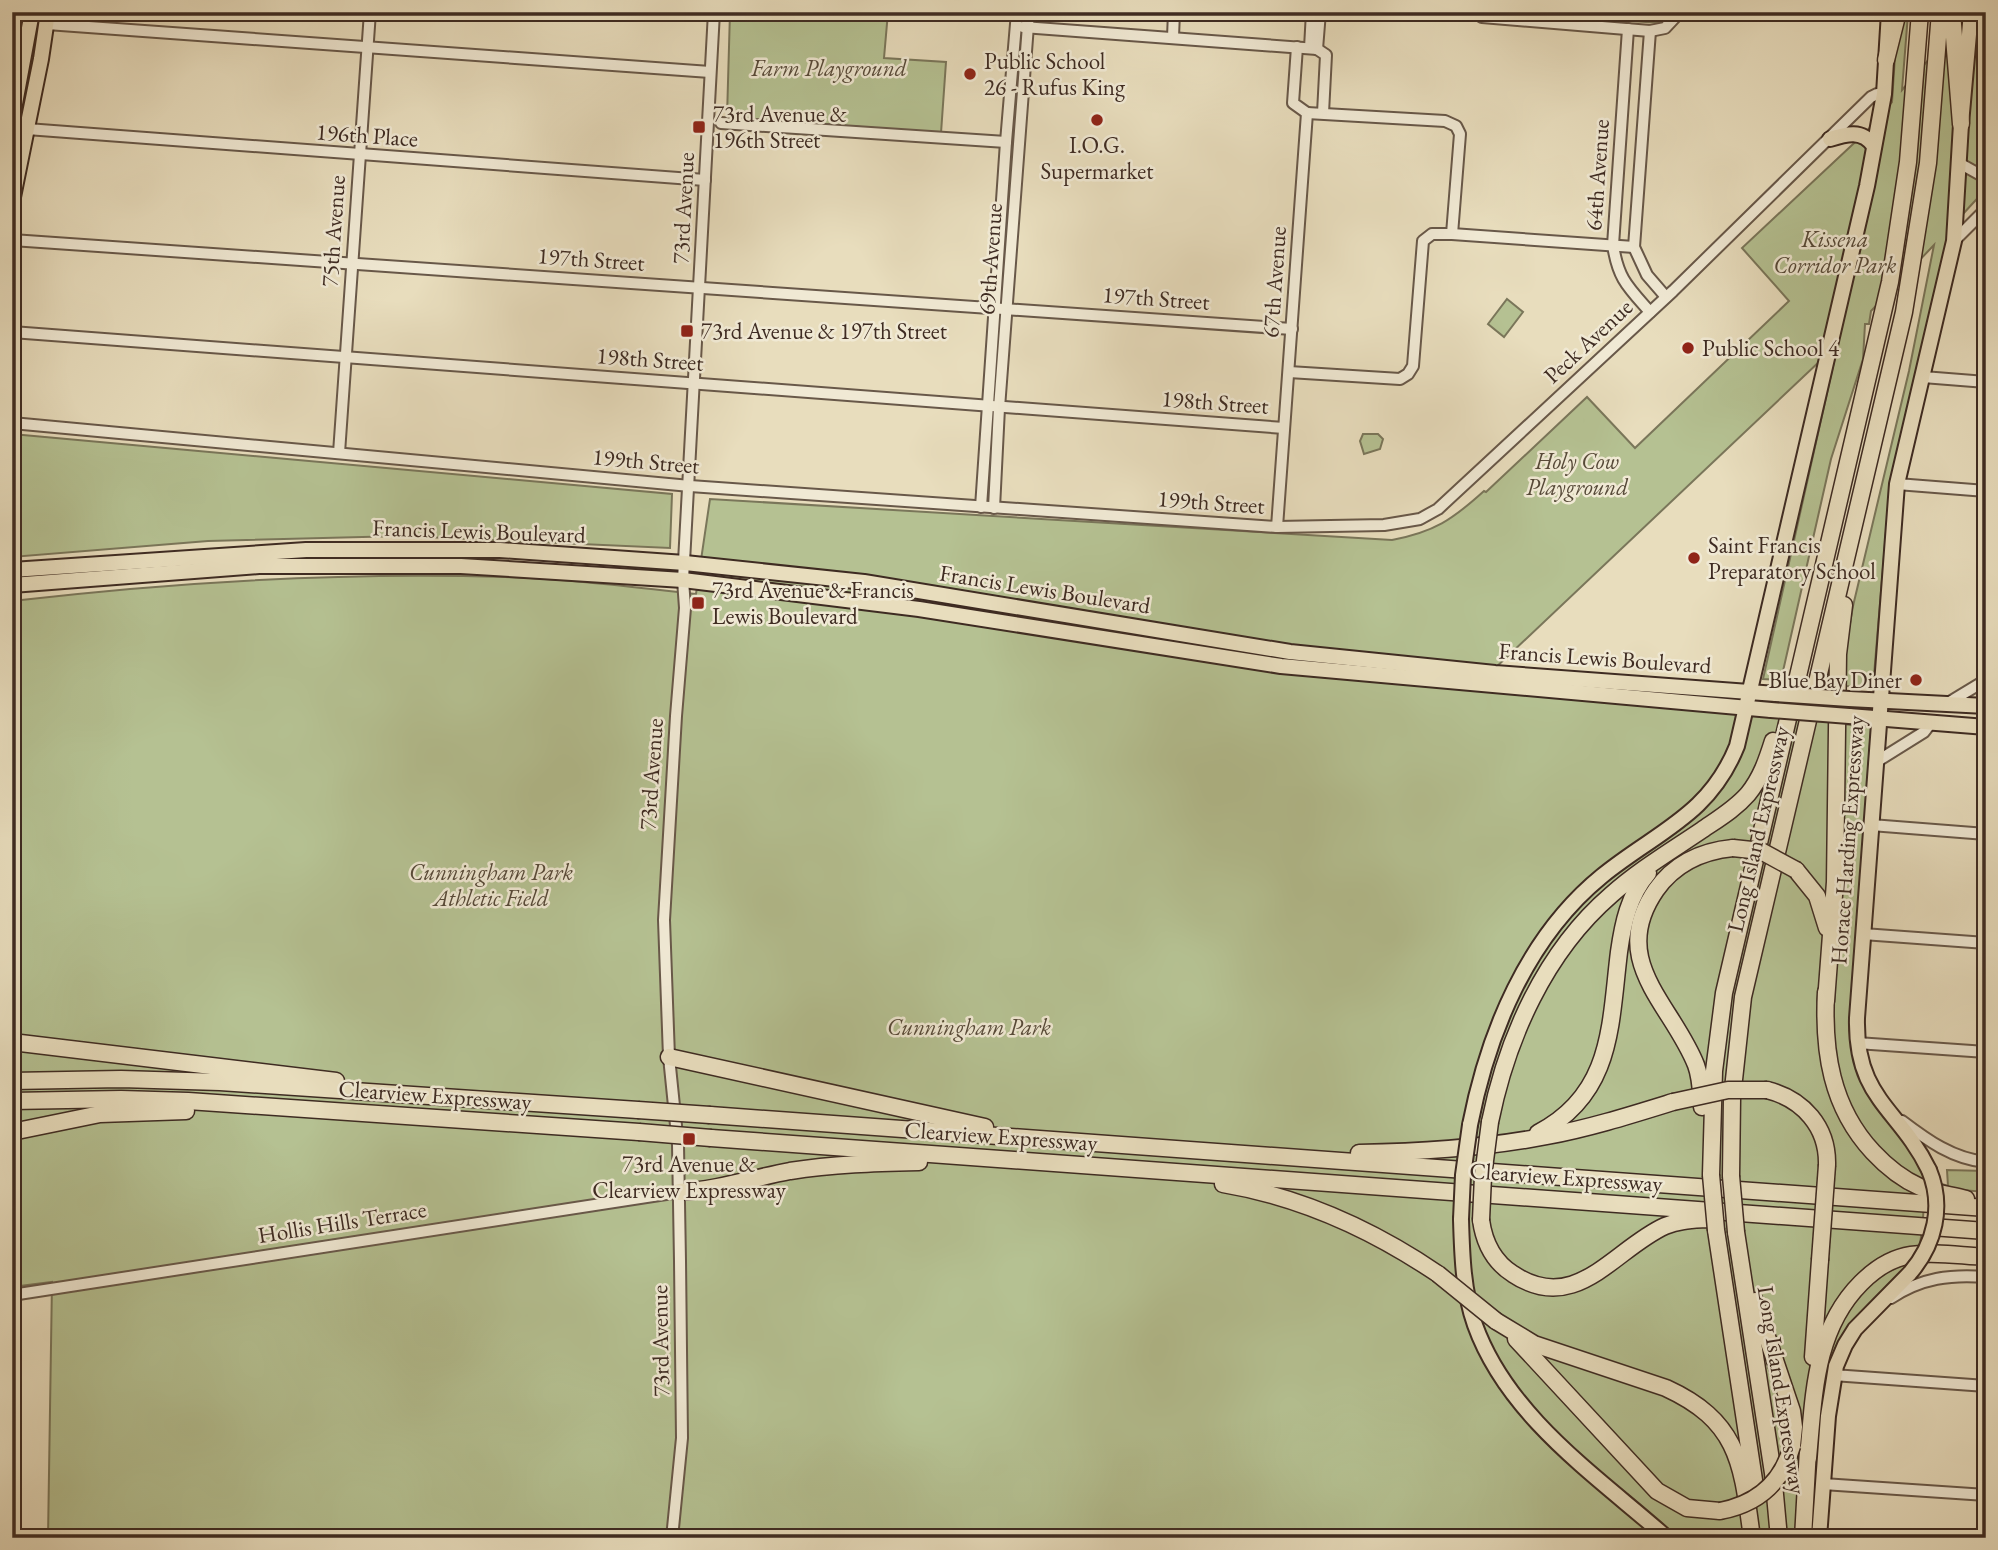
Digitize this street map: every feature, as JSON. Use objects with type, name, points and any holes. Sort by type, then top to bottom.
[{"type":"highway","points":[[1886,60],[1898,12]]},
{"type":"highway","name":"Long Island Expressway","points":[[1759,1538],[1753,1475],[1716,1230],[1711,1175],[1714,1071],[1724,993],[1892,270],[1910,149],[1920,12]]},
{"type":"highway","name":"Long Island Expressway","points":[[1779,1538],[1771,1461],[1736,1232],[1731,1176],[1733,1072],[1743,997],[1898,337],[1921,214],[1931,139],[1940,12]]},
{"type":"highway","points":[[1952,12],[1961,124]]},
{"type":"highway","points":[[1826,1001],[1835,882],[1838,654],[1868,463]]},
{"type":"highway","points":[[1792,1217],[1697,1220],[1672,1224],[1647,1237],[1587,1279],[1570,1286],[1551,1287],[1525,1281],[1503,1266],[1487,1244],[1481,1220],[1483,1168],[1500,1080],[1518,1029],[1536,991],[1574,932],[1603,902],[1740,802],[1760,776],[1816,601]]},
{"type":"highway","points":[[1491,1145],[1527,1138],[1549,1127],[1568,1113],[1592,1085],[1607,1044],[1622,931],[1628,909],[1645,877],[1676,848]]},
{"type":"highway","points":[[1711,1175],[1699,1074],[1688,1049],[1649,986],[1642,967],[1640,936],[1647,906],[1671,872],[1696,856],[1733,848],[1761,851],[1779,858],[1796,870],[1817,896],[1827,924],[1829,946],[1825,1035],[1831,1076],[1840,1103],[1862,1139],[1886,1164],[1909,1181],[1932,1191],[1986,1202]]},
{"type":"highway","points":[[12,1042],[488,1099]]},
{"type":"highway","points":[[669,1057],[1049,1140]]},
{"type":"highway","name":"Clearview Expressway","points":[[12,1081],[199,1081],[488,1099],[1986,1208]]},
{"type":"highway","points":[[1265,1156],[1418,1152],[1491,1145],[1576,1130],[1718,1091],[1767,1090],[1791,1099],[1812,1117],[1824,1141],[1827,1165],[1803,1538]]},
{"type":"highway","name":"Clearview Expressway","points":[[12,1101],[121,1099],[329,1110],[1986,1231]]},
{"type":"highway","points":[[12,1132],[66,1119],[117,1113],[329,1110]]},
{"type":"highway","points":[[679,1192],[821,1167],[1018,1160]]},
{"type":"highway","points":[[1128,1168],[1238,1187],[1290,1200],[1368,1233],[1438,1275],[1496,1321],[1542,1366],[1657,1491],[1687,1508],[1720,1511],[1746,1504],[1779,1478],[1792,1446],[1792,1411],[1765,1335],[1736,1232]]},
{"type":"highway","points":[[1808,1458],[1820,1357],[1835,1319],[1858,1286],[1879,1268],[1902,1256],[1922,1254],[1986,1257]]},
{"type":"highway","points":[[1496,1321],[1534,1343],[1666,1388],[1701,1408],[1722,1428],[1740,1462],[1752,1538]]},
{"type":"main road","points":[[12,120],[33,12]]},
{"type":"main road","points":[[1667,1538],[1545,1431],[1521,1406],[1502,1380],[1485,1347],[1471,1309],[1464,1275],[1461,1219],[1463,1175],[1470,1125],[1482,1074],[1500,1021],[1540,945],[1563,915],[1600,878],[1700,804],[1718,783],[1732,759],[1751,691],[1874,146],[1884,94],[1889,12]]},
{"type":"main road","name":"Horace Harding Expressway","points":[[1819,1538],[1833,1375],[1849,1337],[1910,1273],[1926,1252],[1935,1226],[1936,1197],[1929,1170],[1915,1144],[1884,1108],[1867,1079],[1857,1043],[1897,484],[1954,241],[1971,12]]},
{"type":"main road","points":[[12,202],[47,18]]},
{"type":"main road","points":[[1830,139],[1849,133],[1866,137],[1874,146]]},
{"type":"main road","name":"Francis Lewis Boulevard","points":[[12,570],[306,550],[500,550],[685,563],[864,582],[1290,652],[1495,674],[1986,706]]},
{"type":"main road","name":"Francis Lewis Boulevard","points":[[12,585],[259,566],[472,566],[683,580],[919,609],[1282,666],[1986,727]]},
{"type":"street","name":"75th Avenue","points":[[339,453],[370,12]]},
{"type":"street","name":"73rd Avenue","points":[[672,1538],[682,1438],[679,1192],[678,1145],[669,1057],[664,920],[685,608],[683,580],[713,12]]},
{"type":"street","name":"69th Avenue","points":[[981,507],[1007,309],[1022,27],[1017,12]]},
{"type":"street","name":"69th Avenue","points":[[994,508],[994,307],[1006,142],[1022,27],[1029,12]]},
{"type":"street","points":[[1173,37],[1174,12]]},
{"type":"street","points":[[1312,12],[1314,48]]},
{"type":"street","points":[[1314,48],[1320,12]]},
{"type":"street","points":[[1476,12],[1482,17],[1650,31],[1665,28],[1679,12]]},
{"type":"street","points":[[47,18],[368,47],[710,72]]},
{"type":"street","points":[[1022,27],[1314,48],[1326,55],[1323,113]]},
{"type":"street","name":"64th Avenue","points":[[1628,29],[1613,245],[1616,268],[1628,288],[1650,312]]},
{"type":"street","name":"64th Avenue","points":[[1650,31],[1634,247],[1647,275],[1667,297]]},
{"type":"street","name":"67th Avenue","points":[[1277,527],[1307,113],[1293,103],[1297,47]]},
{"type":"street","name":"Peck Avenue","points":[[1277,527],[1384,525],[1420,519],[1438,509],[1667,297],[1871,97],[1884,94]]},
{"type":"street","points":[[1307,113],[1445,121],[1456,126],[1460,134],[1452,234]]},
{"type":"street","points":[[721,123],[1006,142]]},
{"type":"street","points":[[1621,123],[1643,124]]},
{"type":"street","name":"196th Place","points":[[27,129],[705,180]]},
{"type":"street","points":[[1959,163],[1986,178]]},
{"type":"street","points":[[1954,241],[1984,215]]},
{"type":"street","points":[[1289,372],[1400,379],[1408,374],[1413,366],[1423,241],[1432,234],[1634,247]]},
{"type":"street","name":"197th Street","points":[[12,240],[1292,329]]},
{"type":"street","name":"198th Street","points":[[12,332],[1284,428]]},
{"type":"street","points":[[1923,377],[1986,382]]},
{"type":"street","name":"199th Street","points":[[12,423],[690,486],[1277,527]]},
{"type":"street","points":[[1897,484],[1986,491]]},
{"type":"street","points":[[1948,703],[1986,680]]},
{"type":"street","points":[[1876,762],[1924,732],[1931,723]]},
{"type":"street","points":[[1871,825],[1986,834]]},
{"type":"street","points":[[1863,934],[1986,943]]},
{"type":"street","points":[[1857,1043],[1986,1052]]},
{"type":"street","points":[[1884,1108],[1947,1151],[1986,1162]]},
{"type":"street","name":"Hollis Hills Terrace","points":[[12,1295],[679,1192]]},
{"type":"street","points":[[1869,1314],[1895,1295],[1924,1281],[1958,1276],[1986,1277]]},
{"type":"street","points":[[1833,1375],[1986,1386]]},
{"type":"street","points":[[1823,1484],[1986,1495]]},
{"type":"green space","name":"Farm Playground","points":[[730,12],[888,12],[884,58],[946,62],[941,133],[727,117]]},
{"type":"green space","points":[[1488,12],[1673,12],[1671,18],[1661,23]]},
{"type":"green space","name":"Cunningham Park","points":[[1904,12],[1908,14],[1902,90],[1959,25],[1957,12],[1986,12],[1986,189],[1950,228],[1890,484],[1873,687],[1845,686],[1844,658],[1853,606],[1909,371],[1934,245],[1871,311],[1869,324],[1865,324],[1863,359],[1831,459],[1781,680],[1763,679],[1838,344],[1473,689],[1815,721],[1830,671],[1833,681],[1833,723],[1871,727],[1851,1038],[1913,1148],[1926,1179],[1948,1186],[1947,1170],[1986,1171],[1986,1192],[1949,1189],[1925,1194],[1919,1248],[1912,1262],[1877,1296],[1842,1337],[1825,1380],[1812,1538],[48,1538],[52,1282],[12,1287],[12,601],[196,584],[382,576],[529,578],[696,594],[710,499],[1392,540],[1420,533],[1452,517],[1486,492],[1587,397],[1635,448],[1789,301],[1742,248],[1867,131],[1892,102],[1896,41]]},
{"type":"green space","points":[[1507,299],[1523,312],[1504,337],[1488,324]]},
{"type":"green space","points":[[12,434],[672,494],[670,548],[402,536],[208,541],[12,557]]},
{"type":"green space","points":[[1363,434],[1378,434],[1383,439],[1380,449],[1364,454],[1360,441]]},
{"type":"place","name":"Public School 26 - Rufus King","points":[[970,74]]},
{"type":"place","name":"I.O.G. Supermarket","points":[[1097,120]]},
{"type":"place","name":"73rd Avenue & 196th Street","points":[[699,127]]},
{"type":"place","name":"73rd Avenue & 197th Street","points":[[687,331]]},
{"type":"place","name":"Public School 4","points":[[1688,348]]},
{"type":"place","name":"Saint Francis Preparatory School","points":[[1694,558]]},
{"type":"place","name":"73rd Avenue & Francis Lewis Boulevard","points":[[698,603]]},
{"type":"place","name":"Blue Bay Diner","points":[[1916,680]]},
{"type":"place","name":"73rd Avenue & Clearview Expressway","points":[[689,1139]]},
{"type":"park label","name":"Kissena Corridor Park","points":[[1835,252]]},
{"type":"park label","name":"Holy Cow Playground","points":[[1577,474]]},
{"type":"park label","name":"Cunningham Park Athletic Field","points":[[491,885]]}]
